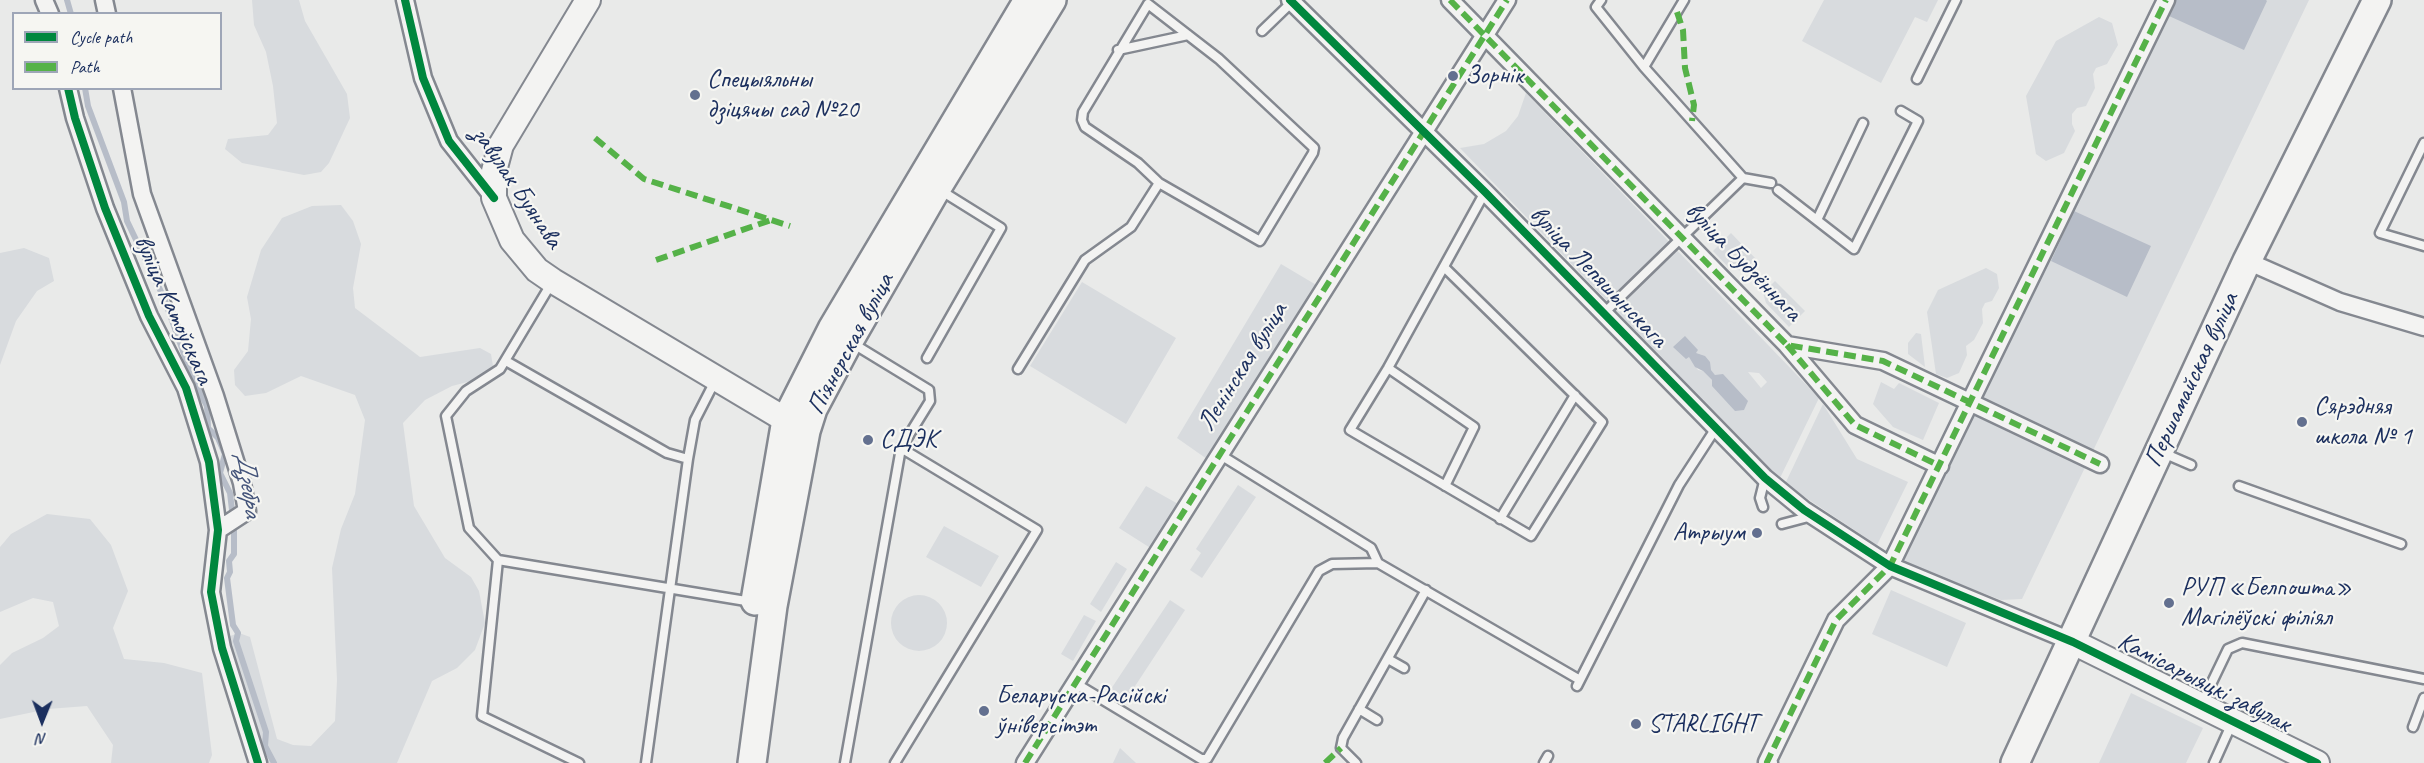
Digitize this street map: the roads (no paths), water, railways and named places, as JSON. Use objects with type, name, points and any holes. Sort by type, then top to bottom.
[{"type":"main road","points":[[494,198],[494,171],[501,145],[588,0]]},
{"type":"main road","name":"Піянерская вуліца","points":[[735,763],[796,425],[840,335],[1028,0]]},
{"type":"main road","name":"Піянерская вуліца","points":[[840,335],[937,188],[1052,0]]},
{"type":"main road","name":"Першамайская вуліца","points":[[2015,763],[2073,642],[2247,261],[2377,0]]},
{"type":"main road","name":"завулак Буянава","points":[[494,198],[512,240],[537,270],[796,425]]},
{"type":"main road","name":"Піянерская вуліца","points":[[752,763],[764,604]]},
{"type":"main road","name":"Камісарыяцкі завулак","points":[[2073,642],[2317,763]]},
{"type":"street","name":"завулак Буянава","points":[[405,0],[423,78],[449,141],[494,198]]},
{"type":"street","name":"вуліца Будзённага","points":[[1450,0],[1787,345],[1883,361],[2100,464]]},
{"type":"street","name":"Ленінская вуліца","points":[[1025,763],[1508,0]]},
{"type":"street","points":[[1767,763],[1836,620],[1890,566],[1972,403],[2166,0]]},
{"type":"street","name":"вуліца Лепяшынскага","points":[[1291,1],[1485,192],[1765,478],[1812,516],[1890,566],[2073,642]]},
{"type":"street","name":"вуліца Катоўскага","points":[[68,90],[75,118],[105,208],[149,316],[186,388],[209,462],[218,530],[211,592],[222,648],[258,763]]},
{"type":"street","name":"вуліца Катоўскага","points":[[122,90],[142,194],[215,396],[242,483],[247,511],[218,530]]},
{"type":"street","points":[[2247,261],[2340,302],[2424,327]]},
{"type":"street","points":[[1787,345],[1855,425],[1940,466]]},
{"type":"lane","points":[[1601,0],[1596,7],[1644,67],[1743,178],[1775,187],[1854,249],[1918,121],[1901,111]]},
{"type":"lane","points":[[1644,67],[1684,0]]},
{"type":"lane","points":[[1917,79],[1956,0]]},
{"type":"lane","points":[[1263,31],[1291,1]]},
{"type":"lane","points":[[1148,4],[1188,35],[1219,59],[1311,145],[1313,153],[1260,241],[1159,183],[1138,164],[1085,127],[1082,120],[1083,112],[1118,50],[1148,4]]},
{"type":"lane","points":[[1118,50],[1188,35]]},
{"type":"lane","points":[[1817,220],[1863,123]]},
{"type":"lane","points":[[2424,143],[2380,234],[2424,246]]},
{"type":"lane","points":[[1604,313],[1684,238],[1743,178]]},
{"type":"lane","points":[[1018,369],[1085,260],[1131,227],[1159,183]]},
{"type":"lane","points":[[927,358],[1001,228],[937,188]]},
{"type":"lane","points":[[1444,267],[1602,422],[1531,536],[1350,430],[1388,368],[1485,192]]},
{"type":"lane","points":[[553,281],[500,369],[466,391],[446,416],[469,528],[498,560],[764,604]]},
{"type":"lane","points":[[840,335],[929,390],[930,400],[901,448],[845,763]]},
{"type":"lane","points":[[506,361],[667,453],[688,459]]},
{"type":"lane","points":[[1388,368],[1474,427],[1445,486]]},
{"type":"lane","points":[[646,763],[695,420],[717,378]]},
{"type":"lane","points":[[1500,519],[1575,394]]},
{"type":"lane","points":[[1076,683],[1201,759],[1207,759],[1319,571],[1332,564],[1378,563],[1579,683],[1679,485],[1716,428]]},
{"type":"lane","points":[[895,763],[1037,530],[901,448]]},
{"type":"lane","points":[[2159,452],[2190,465]]},
{"type":"lane","points":[[1219,454],[1371,548],[1378,563]]},
{"type":"lane","points":[[1762,507],[1761,498],[1765,478]]},
{"type":"lane","points":[[2239,486],[2401,544]]},
{"type":"lane","points":[[1782,524],[1812,516]]},
{"type":"lane","points":[[498,560],[482,716],[579,763]]},
{"type":"lane","points":[[1356,763],[1341,748],[1343,738],[1426,590]]},
{"type":"lane","points":[[2201,705],[2228,649],[2241,643],[2424,679]]},
{"type":"lane","points":[[1388,658],[1404,668]]},
{"type":"lane","points":[[2413,727],[2424,698]]},
{"type":"lane","points":[[1359,710],[1377,720]]},
{"type":"lane","points":[[2214,763],[2233,721]]},
{"type":"waterway","name":"Дзебра","points":[[67,0],[70,12]]},
{"type":"waterway","name":"Дзебра","points":[[85,90],[88,106],[124,202],[127,221],[164,298],[193,379],[207,406],[208,428],[218,438],[225,454],[220,473],[230,493],[234,527],[234,554],[229,561],[230,572],[227,578],[233,625],[238,633],[236,641],[266,732],[265,746],[274,763]]},
{"type":"place","name":"Зорнік","points":[[1453,76]]},
{"type":"place","name":"Спецыяльны дзіцячы сад №20","points":[[695,95]]},
{"type":"place","name":"Сярэдняя школа № 1","points":[[2302,422]]},
{"type":"place","name":"СДЭК","points":[[868,440]]},
{"type":"place","name":"Атрыум","points":[[1757,533]]},
{"type":"place","name":"РУП «Белпошта» Магілёўскі філіял","points":[[2169,603]]},
{"type":"place","name":"Беларуска-Расійскі ўніверсітэт","points":[[984,711]]},
{"type":"place","name":"STARLIGHT","points":[[1636,724]]}]
